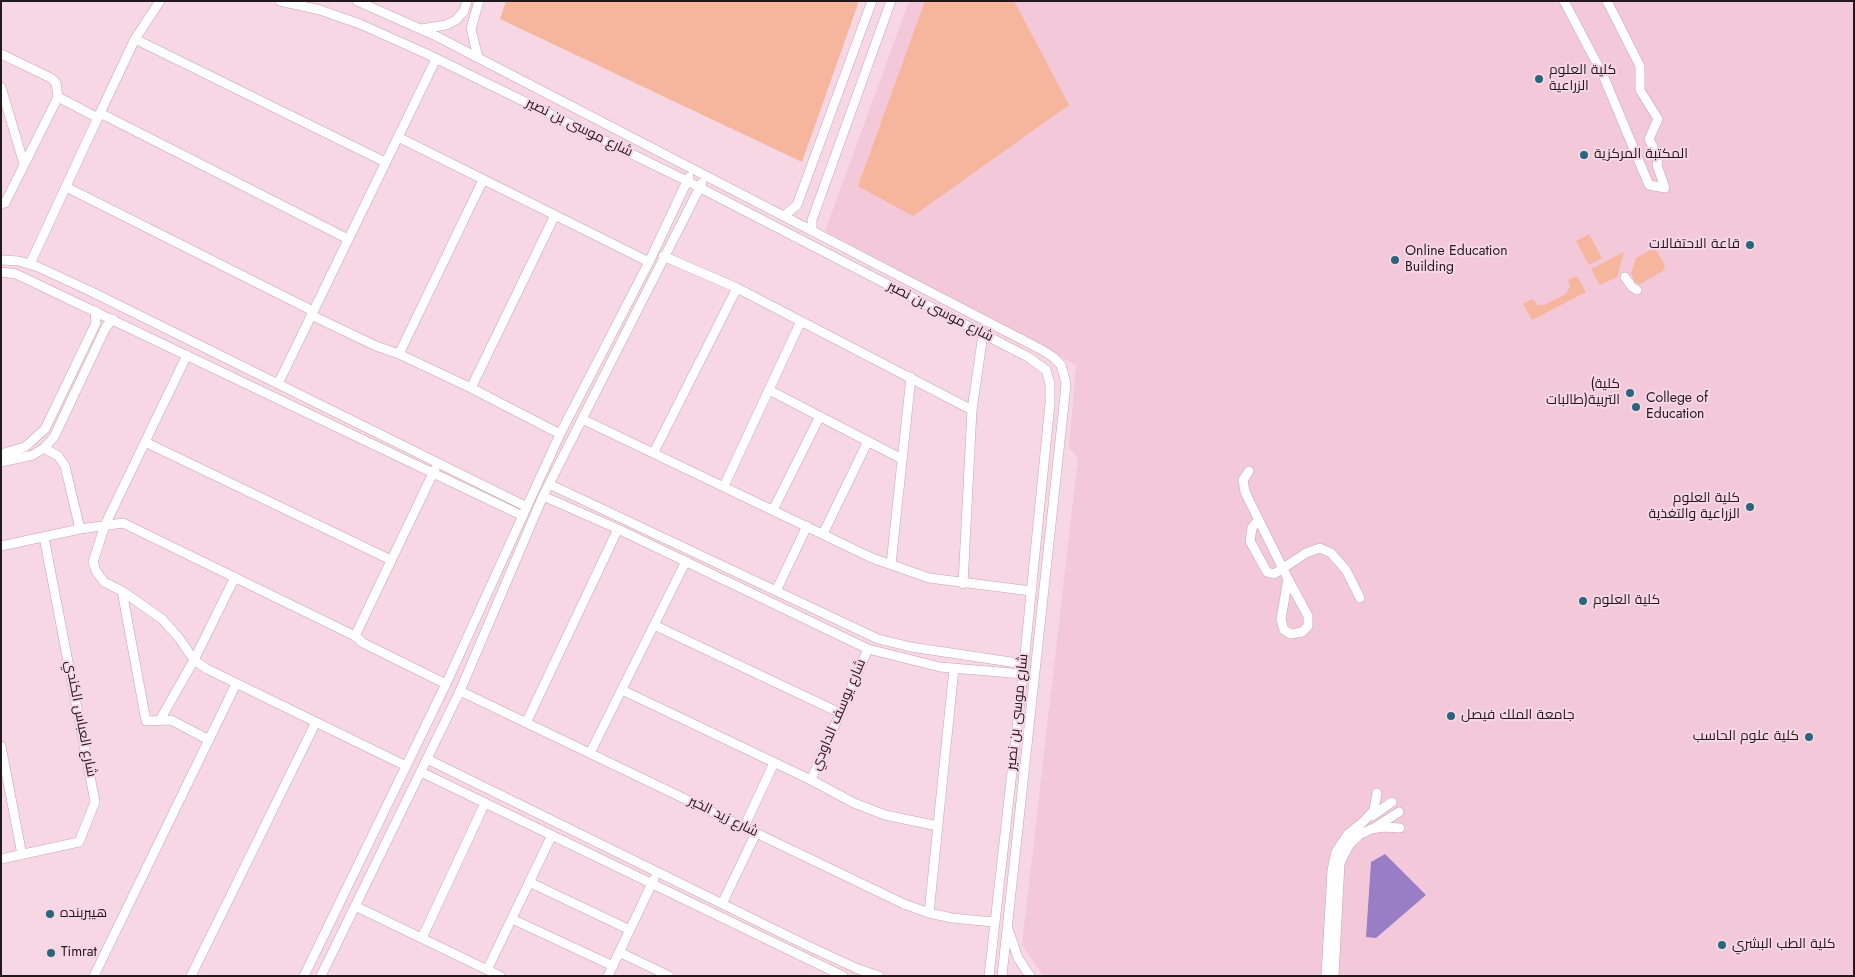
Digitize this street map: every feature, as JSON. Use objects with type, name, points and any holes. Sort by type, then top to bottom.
[{"type":"street","points":[[30,264],[135,39],[160,1]]},
{"type":"street","name":"شارع موسى بن نصير","points":[[280,1],[320,10],[360,24],[700,187],[983,334],[1040,365],[1050,377],[1050,403],[1023,674],[989,976]]},
{"type":"street","name":"شارع موسى بن نصير","points":[[357,1],[379,5],[421,29],[1042,350],[1061,365],[1066,383],[1064,404],[1002,976]]},
{"type":"street","points":[[421,29],[446,25],[456,20],[464,11],[467,1]]},
{"type":"street","points":[[478,57],[471,29],[479,1]]},
{"type":"street","points":[[784,216],[797,205],[872,1]]},
{"type":"street","points":[[812,231],[812,220],[891,1]]},
{"type":"street","points":[[1564,1],[1603,75],[1649,185],[1665,188],[1657,165],[1658,156],[1649,139],[1658,119],[1640,90],[1640,66],[1607,1]]},
{"type":"street","points":[[135,39],[386,162]]},
{"type":"street","points":[[1,54],[51,78],[56,82],[58,97],[5,203],[1,204]]},
{"type":"street","points":[[278,384],[436,59]]},
{"type":"street","points":[[1,87],[24,164]]},
{"type":"street","points":[[58,97],[348,239]]},
{"type":"street","points":[[398,137],[649,262]]},
{"type":"street","points":[[304,976],[446,684],[528,508],[560,434],[649,262],[692,169]]},
{"type":"street","points":[[324,975],[355,906],[460,691],[543,496],[663,256],[706,176]]},
{"type":"street","points":[[399,354],[483,180]]},
{"type":"street","points":[[66,187],[376,346],[399,354],[560,434]]},
{"type":"street","points":[[470,388],[555,215]]},
{"type":"street","points":[[663,256],[737,288],[972,410]]},
{"type":"street","points":[[1,260],[19,260],[88,290],[528,508]]},
{"type":"street","points":[[1,272],[16,274],[96,311],[523,516]]},
{"type":"street","points":[[1625,277],[1632,287],[1637,290]]},
{"type":"street","points":[[654,452],[737,288]]},
{"type":"street","points":[[1,454],[25,447],[45,430],[96,324],[96,311]]},
{"type":"street","points":[[1,462],[33,455],[44,448],[54,437],[106,327],[113,319]]},
{"type":"street","points":[[724,486],[801,321]]},
{"type":"street","points":[[963,584],[972,410],[983,334]]},
{"type":"street","points":[[187,355],[105,525],[93,562],[96,571],[104,582],[122,591],[162,619],[179,638],[194,660],[207,670],[406,766]]},
{"type":"street","points":[[890,564],[911,378]]},
{"type":"street","points":[[769,390],[902,459]]},
{"type":"street","points":[[773,510],[820,416]]},
{"type":"street","points":[[582,419],[872,558],[929,578],[963,584],[1031,591]]},
{"type":"street","points":[[823,534],[868,441]]},
{"type":"street","points":[[146,442],[391,560]]},
{"type":"street","points":[[44,448],[58,456],[65,466],[80,529]]},
{"type":"street","points":[[355,636],[438,463]]},
{"type":"street","points":[[1249,471],[1243,480],[1245,492],[1308,616],[1308,626],[1302,632],[1291,634],[1284,630],[1281,620],[1288,579]]},
{"type":"street","points":[[549,484],[878,639],[911,647],[1024,664]]},
{"type":"street","points":[[543,496],[618,529],[868,649],[940,667],[1023,674]]},
{"type":"street","points":[[1258,520],[1252,528],[1250,541],[1267,572],[1274,574],[1306,553],[1320,548],[1331,553],[1346,570],[1360,598]]},
{"type":"street","points":[[1,546],[80,529],[123,523],[355,636],[363,643],[446,684]]},
{"type":"street","points":[[776,591],[807,526]]},
{"type":"street","points":[[526,723],[618,529]]},
{"type":"street","name":"شارع العباس الكندي","points":[[22,855],[79,842],[95,802],[44,537]]},
{"type":"street","points":[[590,754],[686,562]]},
{"type":"street","points":[[160,720],[194,660],[235,577]]},
{"type":"street","points":[[122,591],[146,721],[171,720],[209,740]]},
{"type":"street","points":[[792,612],[798,601]]},
{"type":"street","points":[[654,625],[840,713]]},
{"type":"street","name":"شارع يوسف الداودي","points":[[811,780],[868,649]]},
{"type":"street","points":[[928,913],[954,668]]},
{"type":"street","points":[[94,976],[236,684]]},
{"type":"street","points":[[622,690],[811,780],[854,803],[885,815],[938,826]]},
{"type":"street","name":"شارع زيد الخير","points":[[460,691],[904,904],[928,913],[952,918],[994,922]]},
{"type":"street","points":[[191,976],[316,722]]},
{"type":"street","points":[[1,746],[22,855],[1,860]]},
{"type":"street","points":[[427,759],[722,904],[858,969],[879,976]]},
{"type":"street","points":[[744,827],[774,763]]},
{"type":"street","points":[[421,772],[843,976]]},
{"type":"street","points":[[1364,821],[1374,810],[1376,793]]},
{"type":"street","points":[[1326,976],[1332,870],[1336,852],[1348,834],[1392,802]]},
{"type":"street","points":[[422,938],[485,803]]},
{"type":"street","points":[[1334,976],[1340,863],[1349,845],[1360,835],[1399,812]]},
{"type":"street","points":[[1371,830],[1384,827],[1400,828]]},
{"type":"street","points":[[722,904],[756,833]]},
{"type":"street","points":[[487,970],[552,835]]},
{"type":"street","points":[[608,976],[657,872]]},
{"type":"street","points":[[529,882],[630,930]]},
{"type":"street","points":[[355,906],[500,976]]},
{"type":"street","points":[[512,919],[612,966]]},
{"type":"street","points":[[1007,925],[1018,958],[1030,976]]},
{"type":"street","points":[[619,952],[669,976]]},
{"type":"shaded area","points":[[506,1],[859,1],[802,162],[500,19]]},
{"type":"shaded area","name":"جامعة الملك فيصل","points":[[909,1],[1854,1],[1854,976],[1043,976],[1022,944],[1078,458],[1069,448],[1076,365],[825,231]]},
{"type":"shaded area","points":[[925,1],[1014,1],[1069,105],[913,216],[858,186]]},
{"type":"shaded area","points":[[1589,234],[1602,258],[1589,265],[1576,241]]},
{"type":"shaded area","points":[[1652,249],[1657,251],[1665,266],[1663,271],[1640,284],[1635,282],[1631,273],[1636,258]]},
{"type":"shaded area","points":[[1624,252],[1617,277],[1600,285],[1591,269]]},
{"type":"shaded area","points":[[1577,276],[1586,292],[1532,320],[1523,304],[1532,299],[1538,305],[1544,305],[1566,294],[1570,286],[1568,280]]},
{"type":"shaded area","points":[[1385,854],[1426,895],[1376,938],[1366,937],[1371,862]]},
{"type":"place","name":"كلية العلوم الزراعية","points":[[1539,79]]},
{"type":"place","name":"المكتبة المركزية","points":[[1584,155]]},
{"type":"place","name":"قاعة الاحتفالات","points":[[1750,245]]},
{"type":"place","name":"Online Education Building","points":[[1395,260]]},
{"type":"place","name":"(كلية التربية(طالبات","points":[[1630,393]]},
{"type":"place","name":"College of Education","points":[[1636,407]]},
{"type":"place","name":"كلية العلوم الزراعية والتغذية","points":[[1750,507]]},
{"type":"place","name":"كلية العلوم","points":[[1583,601]]},
{"type":"place","name":"جامعة الملك فيصل","points":[[1451,716]]},
{"type":"place","name":"كلية علوم الحاسب","points":[[1809,737]]},
{"type":"place","name":"هيبربنده","points":[[50,914]]},
{"type":"place","name":"كلية الطب البشري","points":[[1722,945]]},
{"type":"place","name":"Timrat","points":[[51,953]]}]
